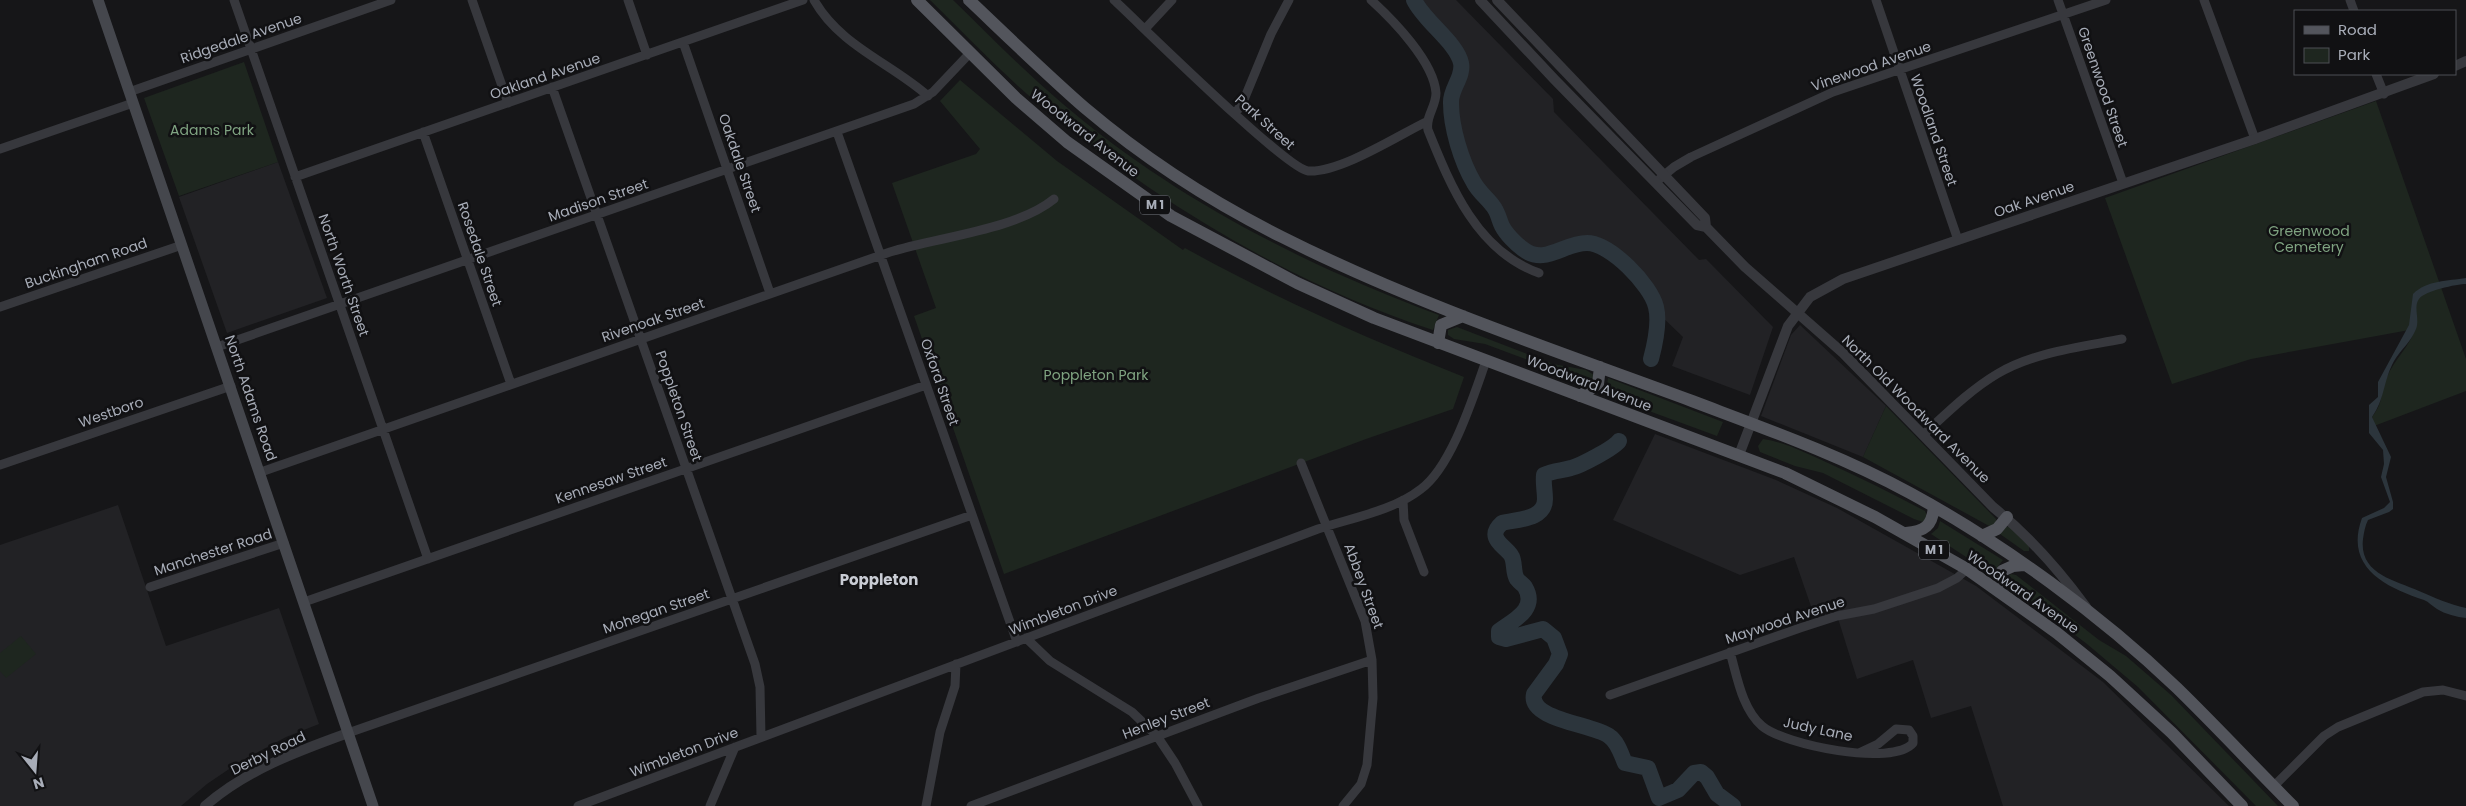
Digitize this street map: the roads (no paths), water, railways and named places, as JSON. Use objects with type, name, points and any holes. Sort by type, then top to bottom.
[{"type":"main road","name":"North Adams Road","points":[[98,0],[261,472],[373,806]]},
{"type":"main road","name":"Woodward Avenue","points":[[917,0],[1016,98],[1067,142],[1172,216],[1336,302],[1438,343],[1739,455],[1835,496],[1906,533],[1967,570],[1996,588],[2057,632],[2110,676],[2172,733],[2242,806]]},
{"type":"main road","name":"Woodward Avenue","points":[[969,0],[1085,108],[1149,158],[1213,199],[1278,236],[1341,266],[1463,316],[1752,422],[1853,464],[1934,507],[1982,536],[2096,619],[2175,687],[2293,806]]},
{"type":"main road","points":[[1438,343],[1441,325],[1463,316]]},
{"type":"main road","points":[[1580,396],[1598,384],[1600,367]]},
{"type":"main road","points":[[1906,533],[1917,532],[1928,527],[1934,507]]},
{"type":"main road","points":[[1982,536],[1997,529],[2007,517]]},
{"type":"main road","points":[[1996,588],[2002,571],[2013,566],[2024,565]]},
{"type":"street","name":"North Worth Street","points":[[234,0],[428,559]]},
{"type":"street","name":"Ridgedale Avenue","points":[[129,92],[391,0]]},
{"type":"street","points":[[472,0],[508,103]]},
{"type":"street","points":[[628,0],[647,55]]},
{"type":"street","name":"Oakland Avenue","points":[[295,177],[803,0]]},
{"type":"street","points":[[814,0],[857,48],[899,74],[928,96]]},
{"type":"street","name":"Park Street","points":[[1114,0],[1235,114],[1296,167],[1308,171],[1325,168],[1364,154],[1426,122]]},
{"type":"street","points":[[1145,29],[1172,0]]},
{"type":"street","points":[[1235,114],[1243,102],[1268,42],[1289,0]]},
{"type":"street","points":[[1371,0],[1400,28],[1430,74],[1434,86],[1435,99],[1426,122],[1433,141],[1474,223],[1504,256],[1518,265],[1539,273]]},
{"type":"street","name":"North Old Woodward Avenue","points":[[1480,0],[1555,80],[1660,179],[1705,218],[1706,227],[1746,267],[1843,353],[1993,507],[2007,517],[2045,555],[2096,619]]},
{"type":"street","name":"North Old Woodward Avenue","points":[[1497,0],[1565,72],[1660,179]]},
{"type":"street","name":"Woodland Street","points":[[1876,0],[1958,240]]},
{"type":"street","name":"Greenwood Street","points":[[2058,0],[2123,183]]},
{"type":"street","name":"Vinewood Avenue","points":[[1660,179],[1691,157],[1808,102],[2106,0]]},
{"type":"street","points":[[2204,0],[2255,138]]},
{"type":"street","name":"Oakdale Street","points":[[683,42],[770,293]]},
{"type":"street","name":"Madison Street","points":[[217,347],[914,104],[928,96],[970,53]]},
{"type":"street","points":[[1555,80],[1565,72]]},
{"type":"street","points":[[2376,75],[2384,94]]},
{"type":"street","name":"Oak Avenue","points":[[1739,455],[1788,326],[1813,294],[1836,282],[2384,94],[2432,75]]},
{"type":"street","name":"Poppleton Street","points":[[552,88],[758,677],[761,737]]},
{"type":"street","points":[[0,149],[133,103]]},
{"type":"street","name":"Rosedale Street","points":[[423,132],[511,384]]},
{"type":"street","name":"Oxford Street","points":[[837,132],[972,514],[1022,640],[1050,661],[1132,712],[1156,736],[1175,763],[1198,806]]},
{"type":"street","name":"Rivenoak Street","points":[[261,472],[881,255],[914,244],[993,226],[1042,209],[1054,199]]},
{"type":"street","name":"Buckingham Road","points":[[0,307],[182,244]]},
{"type":"street","points":[[1923,435],[1985,382],[2009,367],[2046,355],[2122,339]]},
{"type":"street","name":"Wimbleton Drive","points":[[578,806],[1326,526],[1403,500],[1428,484],[1443,467],[1486,361]]},
{"type":"street","name":"Kennesaw Street","points":[[304,602],[926,385]]},
{"type":"street","name":"Westboro","points":[[0,464],[231,386]]},
{"type":"street","name":"Abbey Street","points":[[1301,463],[1365,621],[1372,660],[1373,698],[1367,765],[1361,784],[1343,806]]},
{"type":"street","points":[[1403,500],[1404,520],[1424,572]]},
{"type":"street","name":"Mohegan Street","points":[[348,733],[972,514]]},
{"type":"street","name":"Manchester Road","points":[[150,587],[284,543]]},
{"type":"street","name":"Maywood Avenue","points":[[1610,696],[1730,652],[1837,616],[1874,609],[1923,593],[1948,584],[1967,570]]},
{"type":"street","name":"Judy Lane","points":[[1730,652],[1748,706],[1762,726],[1773,734],[1842,751],[1861,752],[1900,752],[1910,746],[1914,736],[1909,730],[1896,729],[1878,744],[1861,752]]},
{"type":"street","name":"Henley Street","points":[[971,806],[1323,675],[1372,660]]},
{"type":"street","points":[[926,806],[940,732],[955,686],[956,664]]},
{"type":"street","points":[[2274,786],[2324,736],[2338,727],[2423,692],[2443,690],[2466,696]]},
{"type":"street","name":"Derby Road","points":[[205,806],[231,786],[264,768],[299,751],[348,733]]},
{"type":"street","points":[[710,806],[735,747]]},
{"type":"waterway","points":[[1414,0],[1458,55],[1461,63],[1461,73],[1451,98],[1451,112],[1458,144],[1474,183],[1495,208],[1504,229],[1517,244],[1531,254],[1547,255],[1570,246],[1587,243],[1596,245],[1618,257],[1638,277],[1653,298],[1656,307],[1657,327],[1651,359]]},
{"type":"waterway","points":[[1619,441],[1582,464],[1544,475],[1545,499],[1544,506],[1540,511],[1529,517],[1502,523],[1497,529],[1496,538],[1510,553],[1516,577],[1525,587],[1529,602],[1523,613],[1499,631],[1499,637],[1506,639],[1543,629],[1554,638],[1560,654],[1556,664],[1534,694],[1535,703],[1541,710],[1551,716],[1609,736],[1617,745],[1625,763],[1648,768],[1659,798],[1678,790],[1694,773],[1701,772],[1707,777],[1717,794],[1733,806]]},
{"type":"district","name":"Poppleton","points":[[879,580]]},
{"type":"park label","name":"Adams Park","points":[[212,130]]},
{"type":"park label","name":"Greenwood Cemetery","points":[[2309,240]]},
{"type":"park label","name":"Poppleton Park","points":[[1096,375]]}]
